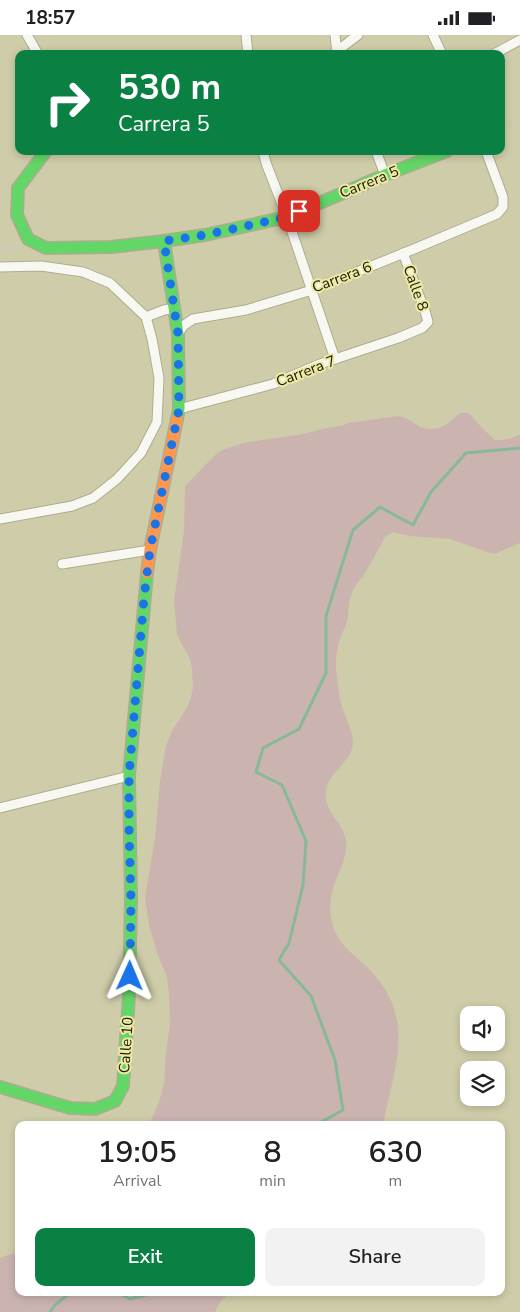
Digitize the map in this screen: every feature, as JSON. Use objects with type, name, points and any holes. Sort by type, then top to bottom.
[{"type":"street","points":[[27,35],[36,50]]},
{"type":"street","points":[[246,35],[248,50]]},
{"type":"street","points":[[335,35],[335,50]]},
{"type":"street","points":[[339,50],[358,35]]},
{"type":"street","points":[[433,35],[440,50]]},
{"type":"street","points":[[501,50],[520,40]]},
{"type":"street","name":"Carrera 5","points":[[43,155],[18,188],[17,215],[28,239],[46,248],[111,247],[164,241],[205,235],[287,217],[437,155]]},
{"type":"street","points":[[264,155],[335,359]]},
{"type":"street","points":[[378,155],[385,175]]},
{"type":"street","name":"Carrera 6","points":[[178,334],[183,326],[194,319],[246,310],[312,290],[497,214],[503,207],[503,197],[487,155]]},
{"type":"street","name":"Calle 10","points":[[0,1087],[70,1108],[95,1109],[115,1101],[122,1086],[129,995],[131,900],[129,776],[146,579],[150,550],[179,409],[178,334],[164,241]]},
{"type":"street","name":"Calle 8","points":[[403,253],[428,322]]},
{"type":"street","points":[[0,267],[41,266],[83,272],[110,283],[146,317],[152,339],[158,378],[157,421],[142,453],[117,479],[92,497],[72,506],[0,519]]},
{"type":"street","points":[[146,317],[175,308]]},
{"type":"street","name":"Carrera 7","points":[[179,409],[274,384],[335,359],[398,338],[422,328],[428,322]]},
{"type":"street","points":[[62,564],[150,550]]},
{"type":"street","points":[[0,809],[129,776]]},
{"type":"path","points":[[505,128],[520,122]]},
{"type":"shaded area","points":[[460,413],[469,413],[495,440],[508,439],[520,434],[520,543],[495,554],[450,539],[410,536],[393,532],[385,537],[352,592],[347,622],[340,639],[336,658],[339,695],[352,733],[353,743],[348,757],[333,775],[326,789],[327,804],[343,830],[346,845],[346,852],[332,894],[330,908],[337,935],[350,952],[366,966],[382,985],[392,1004],[397,1023],[397,1061],[384,1121],[150,1121],[159,1102],[164,1083],[170,1024],[167,977],[157,953],[149,925],[145,898],[155,838],[160,781],[166,745],[173,729],[188,706],[193,687],[190,659],[177,634],[174,601],[184,531],[185,486],[222,450],[248,442],[303,434],[348,423],[398,416],[406,418],[420,427],[429,429],[439,428]]},
{"type":"shaded area","points":[[15,1253],[15,1296],[226,1296],[220,1302],[215,1312],[0,1312],[0,1258]]},
{"type":"waterway","points":[[323,1121],[343,1110],[335,1060],[311,996],[279,960],[289,943],[303,885],[306,841],[282,785],[256,772],[263,748],[299,729],[326,673],[326,616],[353,530],[380,507],[413,525],[431,492],[466,453],[520,448]]},
{"type":"waterway","points":[[50,1312],[66,1296]]},
{"type":"waterway","points":[[124,1296],[130,1299],[142,1296]]},
{"type":"traffic: fast","points":[[43,155],[18,188],[17,215],[28,239],[46,248],[111,247],[164,241],[205,235],[287,217],[437,155]]},
{"type":"traffic: fast","points":[[164,241],[178,334],[179,409],[177,419]]},
{"type":"traffic: fast","points":[[0,1087],[70,1108],[95,1109],[115,1101],[123,1086],[129,995],[131,900],[129,776],[147,573]]},
{"type":"traffic: slow","points":[[147,573],[177,419]]},
{"type":"route","points":[[130,976],[129,776],[144,598],[150,550],[179,409],[178,334],[164,241],[205,235],[287,217],[299,211]]}]
